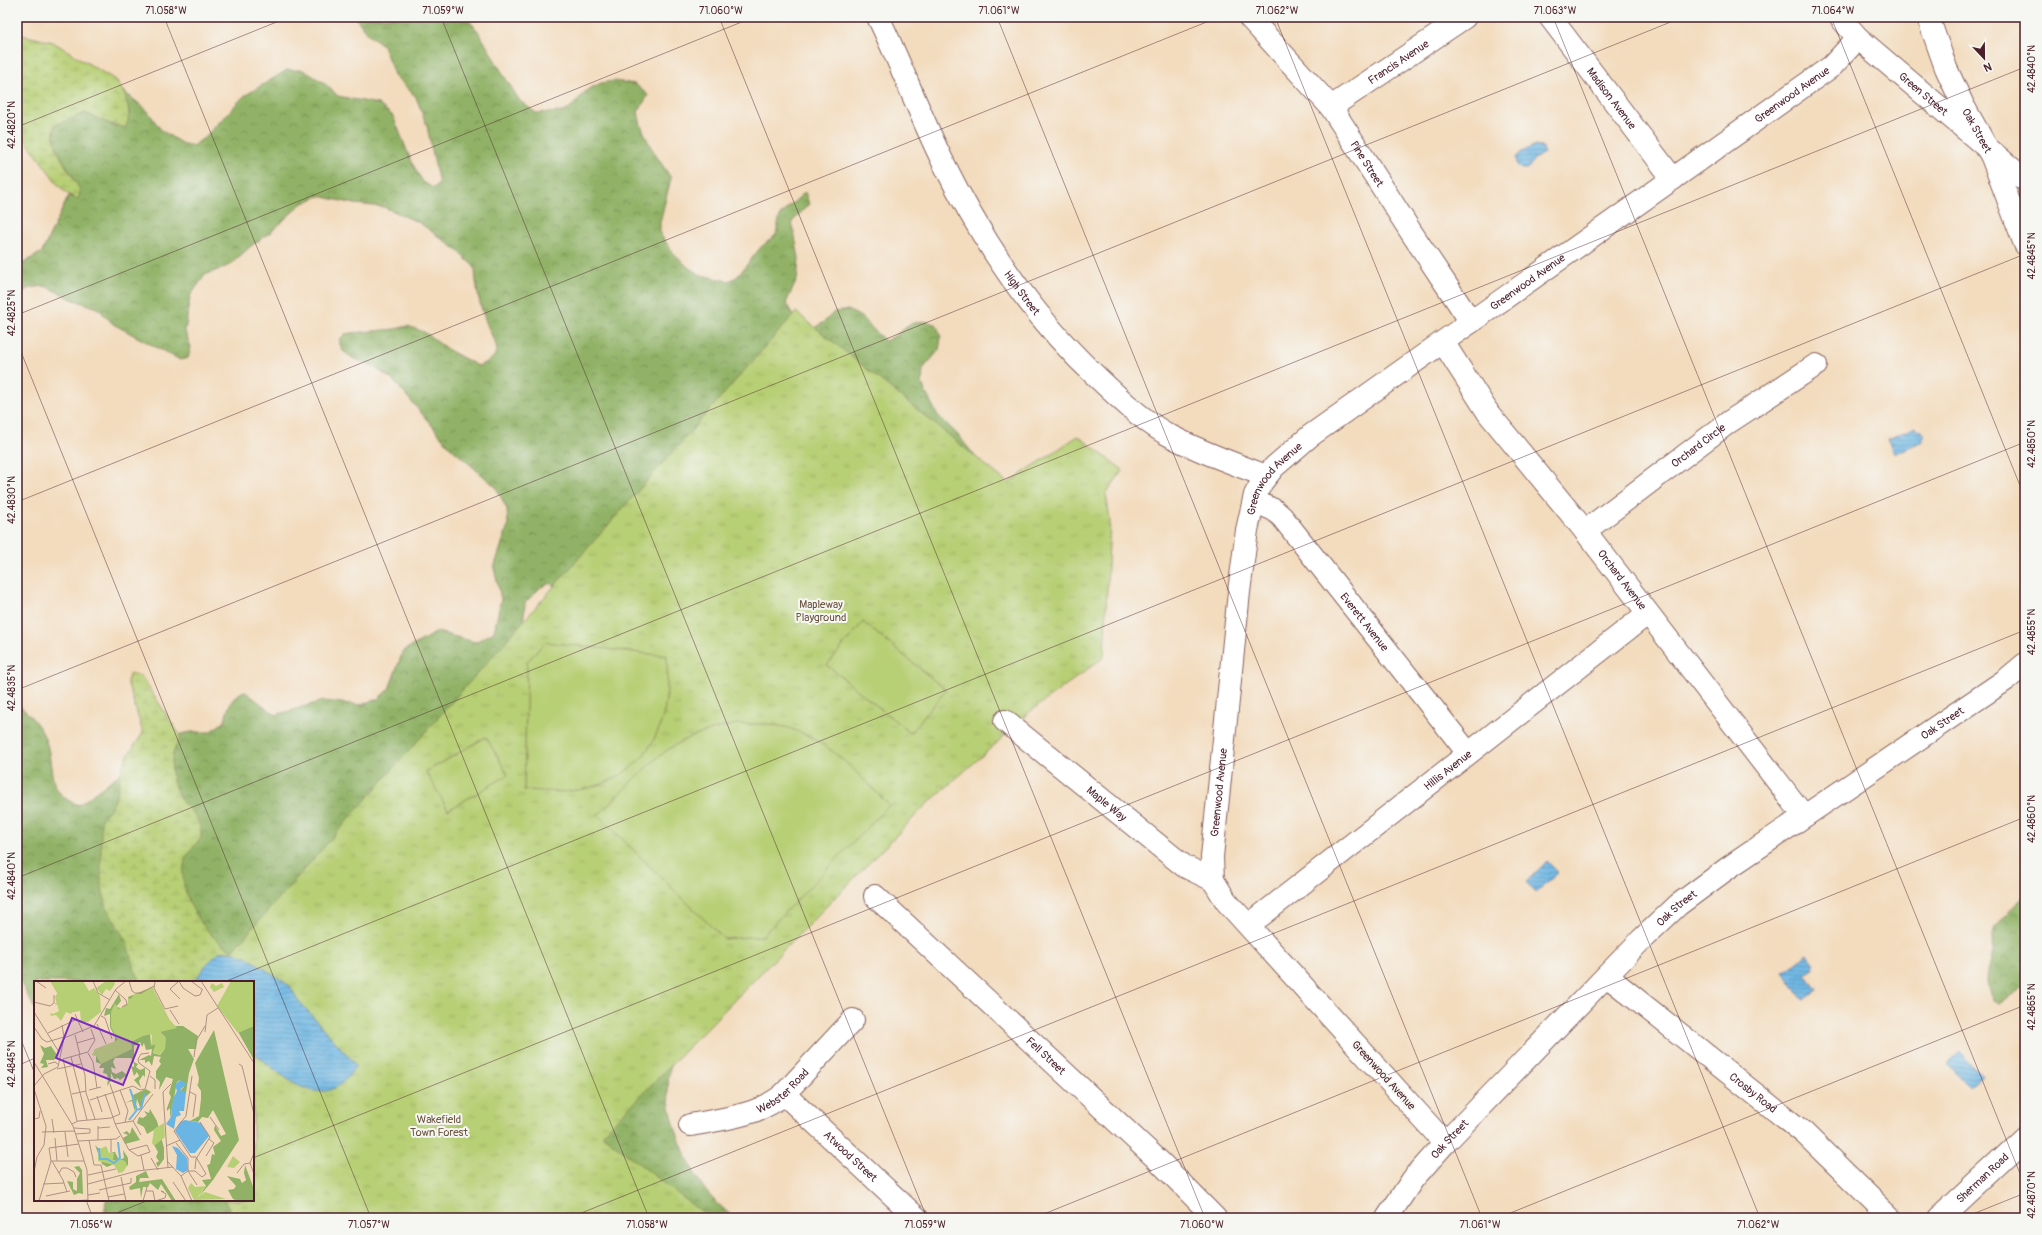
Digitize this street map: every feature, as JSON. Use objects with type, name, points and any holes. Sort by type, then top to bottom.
[{"type":"street","name":"High Street","points":[[878,17],[953,181],[998,259],[1045,324],[1072,354],[1140,416],[1166,433],[1194,448],[1266,476]]},
{"type":"street","name":"Pine Street","points":[[1249,17],[1331,106],[1411,232],[1471,322]]},
{"type":"street","name":"Francis Avenue","points":[[1331,106],[1465,17]]},
{"type":"street","name":"Madison Avenue","points":[[1550,17],[1673,179]]},
{"type":"street","points":[[1840,17],[1858,38]]},
{"type":"street","name":"Oak Street","points":[[1928,17],[1946,68],[2000,176],[2025,244]]},
{"type":"street","name":"Greenwood Avenue","points":[[1445,1143],[1222,897],[1213,880],[1212,862],[1239,592],[1247,530],[1258,488],[1266,476],[1282,459],[1310,436],[1824,72],[1839,60],[1858,38]]},
{"type":"street","name":"Green Street","points":[[1858,38],[2025,180]]},
{"type":"street","name":"Orchard Avenue","points":[[1443,342],[1489,414],[1585,531],[1647,614],[1804,816]]},
{"type":"street","name":"Orchard Circle","points":[[1585,531],[1729,422],[1816,365]]},
{"type":"street","name":"Everett Avenue","points":[[1254,501],[1274,510],[1282,517],[1468,753]]},
{"type":"street","name":"Hillis Avenue","points":[[1249,925],[1647,614]]},
{"type":"street","name":"Oak Street","points":[[1387,1218],[1413,1179],[1445,1143],[1653,929],[1692,894],[1804,816],[2000,684],[2025,664]]},
{"type":"street","name":"Maple Way","points":[[1005,721],[1184,866],[1213,880]]},
{"type":"street","name":"Fell Street","points":[[875,896],[1154,1157],[1215,1218]]},
{"type":"street","name":"Crosby Road","points":[[1607,976],[1804,1133],[1890,1218]]},
{"type":"street","name":"Webster Road","points":[[690,1125],[752,1112],[772,1104],[784,1094],[853,1020]]},
{"type":"street","name":"Atwood Street","points":[[784,1094],[917,1218]]},
{"type":"street","name":"Sherman Road","points":[[1939,1218],[2025,1138]]},
{"type":"green space","name":"Wakefield Town Forest","points":[[355,17],[466,17],[478,31],[520,101],[536,113],[564,112],[587,90],[601,83],[614,81],[635,84],[648,95],[638,112],[643,130],[655,154],[671,178],[660,222],[660,234],[676,256],[689,268],[701,275],[729,281],[737,277],[761,247],[776,235],[780,215],[805,192],[809,204],[792,222],[799,258],[797,280],[786,303],[804,334],[824,322],[834,312],[848,310],[861,317],[885,341],[910,325],[921,321],[937,325],[941,338],[939,350],[923,369],[922,382],[924,389],[937,414],[957,434],[1002,486],[1094,487],[564,593],[550,583],[541,587],[525,603],[522,642],[673,1053],[669,1074],[669,1099],[671,1113],[681,1144],[695,1174],[703,1187],[711,1197],[734,1218],[101,1218],[105,1209],[106,1201],[254,1201],[254,981],[34,981],[34,1007],[17,976],[17,704],[26,711],[44,736],[49,751],[53,779],[56,787],[68,800],[79,805],[168,737],[191,732],[210,732],[225,721],[230,703],[244,691],[276,715],[323,701],[361,705],[378,699],[389,689],[403,651],[437,632],[475,642],[494,632],[501,599],[494,568],[508,525],[507,509],[496,487],[451,448],[393,380],[369,364],[354,359],[343,351],[340,344],[340,339],[345,334],[395,329],[408,326],[424,332],[447,349],[478,366],[488,362],[494,356],[496,351],[495,341],[484,318],[477,286],[475,268],[457,250],[420,223],[384,207],[355,204],[319,196],[301,204],[271,232],[251,246],[230,265],[205,275],[190,296],[185,332],[191,347],[188,358],[180,360],[113,324],[98,308],[74,300],[45,286],[29,288],[17,296],[17,267],[42,252],[69,195],[73,198],[80,194],[77,185],[55,143],[55,125],[85,113],[103,120],[115,127],[130,114],[123,91],[147,110],[161,130],[181,143],[193,146],[205,137],[244,96],[287,70],[303,70],[323,82],[338,96],[378,104],[393,116],[412,163],[423,182],[433,188],[439,184],[427,126],[416,97],[394,75],[383,45],[368,34]]},
{"type":"green space","points":[[17,34],[53,42],[117,81],[123,91],[129,115],[126,127],[111,124],[85,113],[55,125],[54,133],[57,149],[79,188],[80,193],[78,199],[69,195],[59,186],[17,128]]},
{"type":"green space","name":"Mapleway Playground","points":[[796,312],[1008,483],[1078,436],[1123,470],[1106,494],[1110,520],[1104,657],[1027,714],[999,741],[927,804],[602,1135],[709,1218],[234,1218],[225,1201],[254,1201],[254,981],[206,981]]},
{"type":"green space","points":[[863,622],[946,690],[910,733],[827,665]]},
{"type":"green space","points":[[545,642],[667,656],[666,699],[662,718],[656,735],[647,751],[636,763],[622,774],[607,782],[589,788],[564,792],[524,790],[527,662]]},
{"type":"green space","points":[[130,673],[141,676],[180,735],[180,740],[173,754],[173,778],[175,787],[182,801],[198,820],[201,833],[201,838],[185,861],[183,874],[185,887],[195,914],[204,926],[224,946],[235,952],[219,952],[206,965],[195,981],[140,981],[133,966],[127,943],[107,908],[101,884],[101,819],[108,812],[115,800],[125,762],[129,753],[143,733],[127,681]]},
{"type":"green space","points":[[737,724],[768,724],[787,728],[804,734],[835,754],[889,805],[762,936],[724,939],[598,815],[648,766],[670,748],[702,733]]},
{"type":"green space","points":[[486,737],[508,775],[448,810],[426,772]]},
{"type":"green space","points":[[2025,896],[2025,986],[2000,1003],[1993,1000],[1987,982],[1988,970],[1993,952],[1994,930],[2013,906]]},
{"type":"water","points":[[1533,146],[1543,147],[1544,153],[1534,159],[1528,169],[1521,169],[1517,165],[1516,158],[1520,153]]},
{"type":"water","points":[[1916,427],[1918,430],[1921,430],[1924,436],[1921,438],[1923,441],[1894,454],[1888,439]]},
{"type":"water","points":[[1547,861],[1558,872],[1536,893],[1526,882]]},
{"type":"water","points":[[219,952],[235,952],[250,959],[290,986],[298,1000],[356,1065],[344,1081],[331,1089],[318,1091],[305,1088],[292,1082],[254,1053],[254,981],[195,981],[206,965]]},
{"type":"water","points":[[1808,954],[1815,964],[1813,966],[1815,968],[1806,974],[1817,990],[1803,1000],[1783,972]]},
{"type":"water","points":[[1960,1052],[1982,1076],[1969,1087],[1947,1064]]}]
